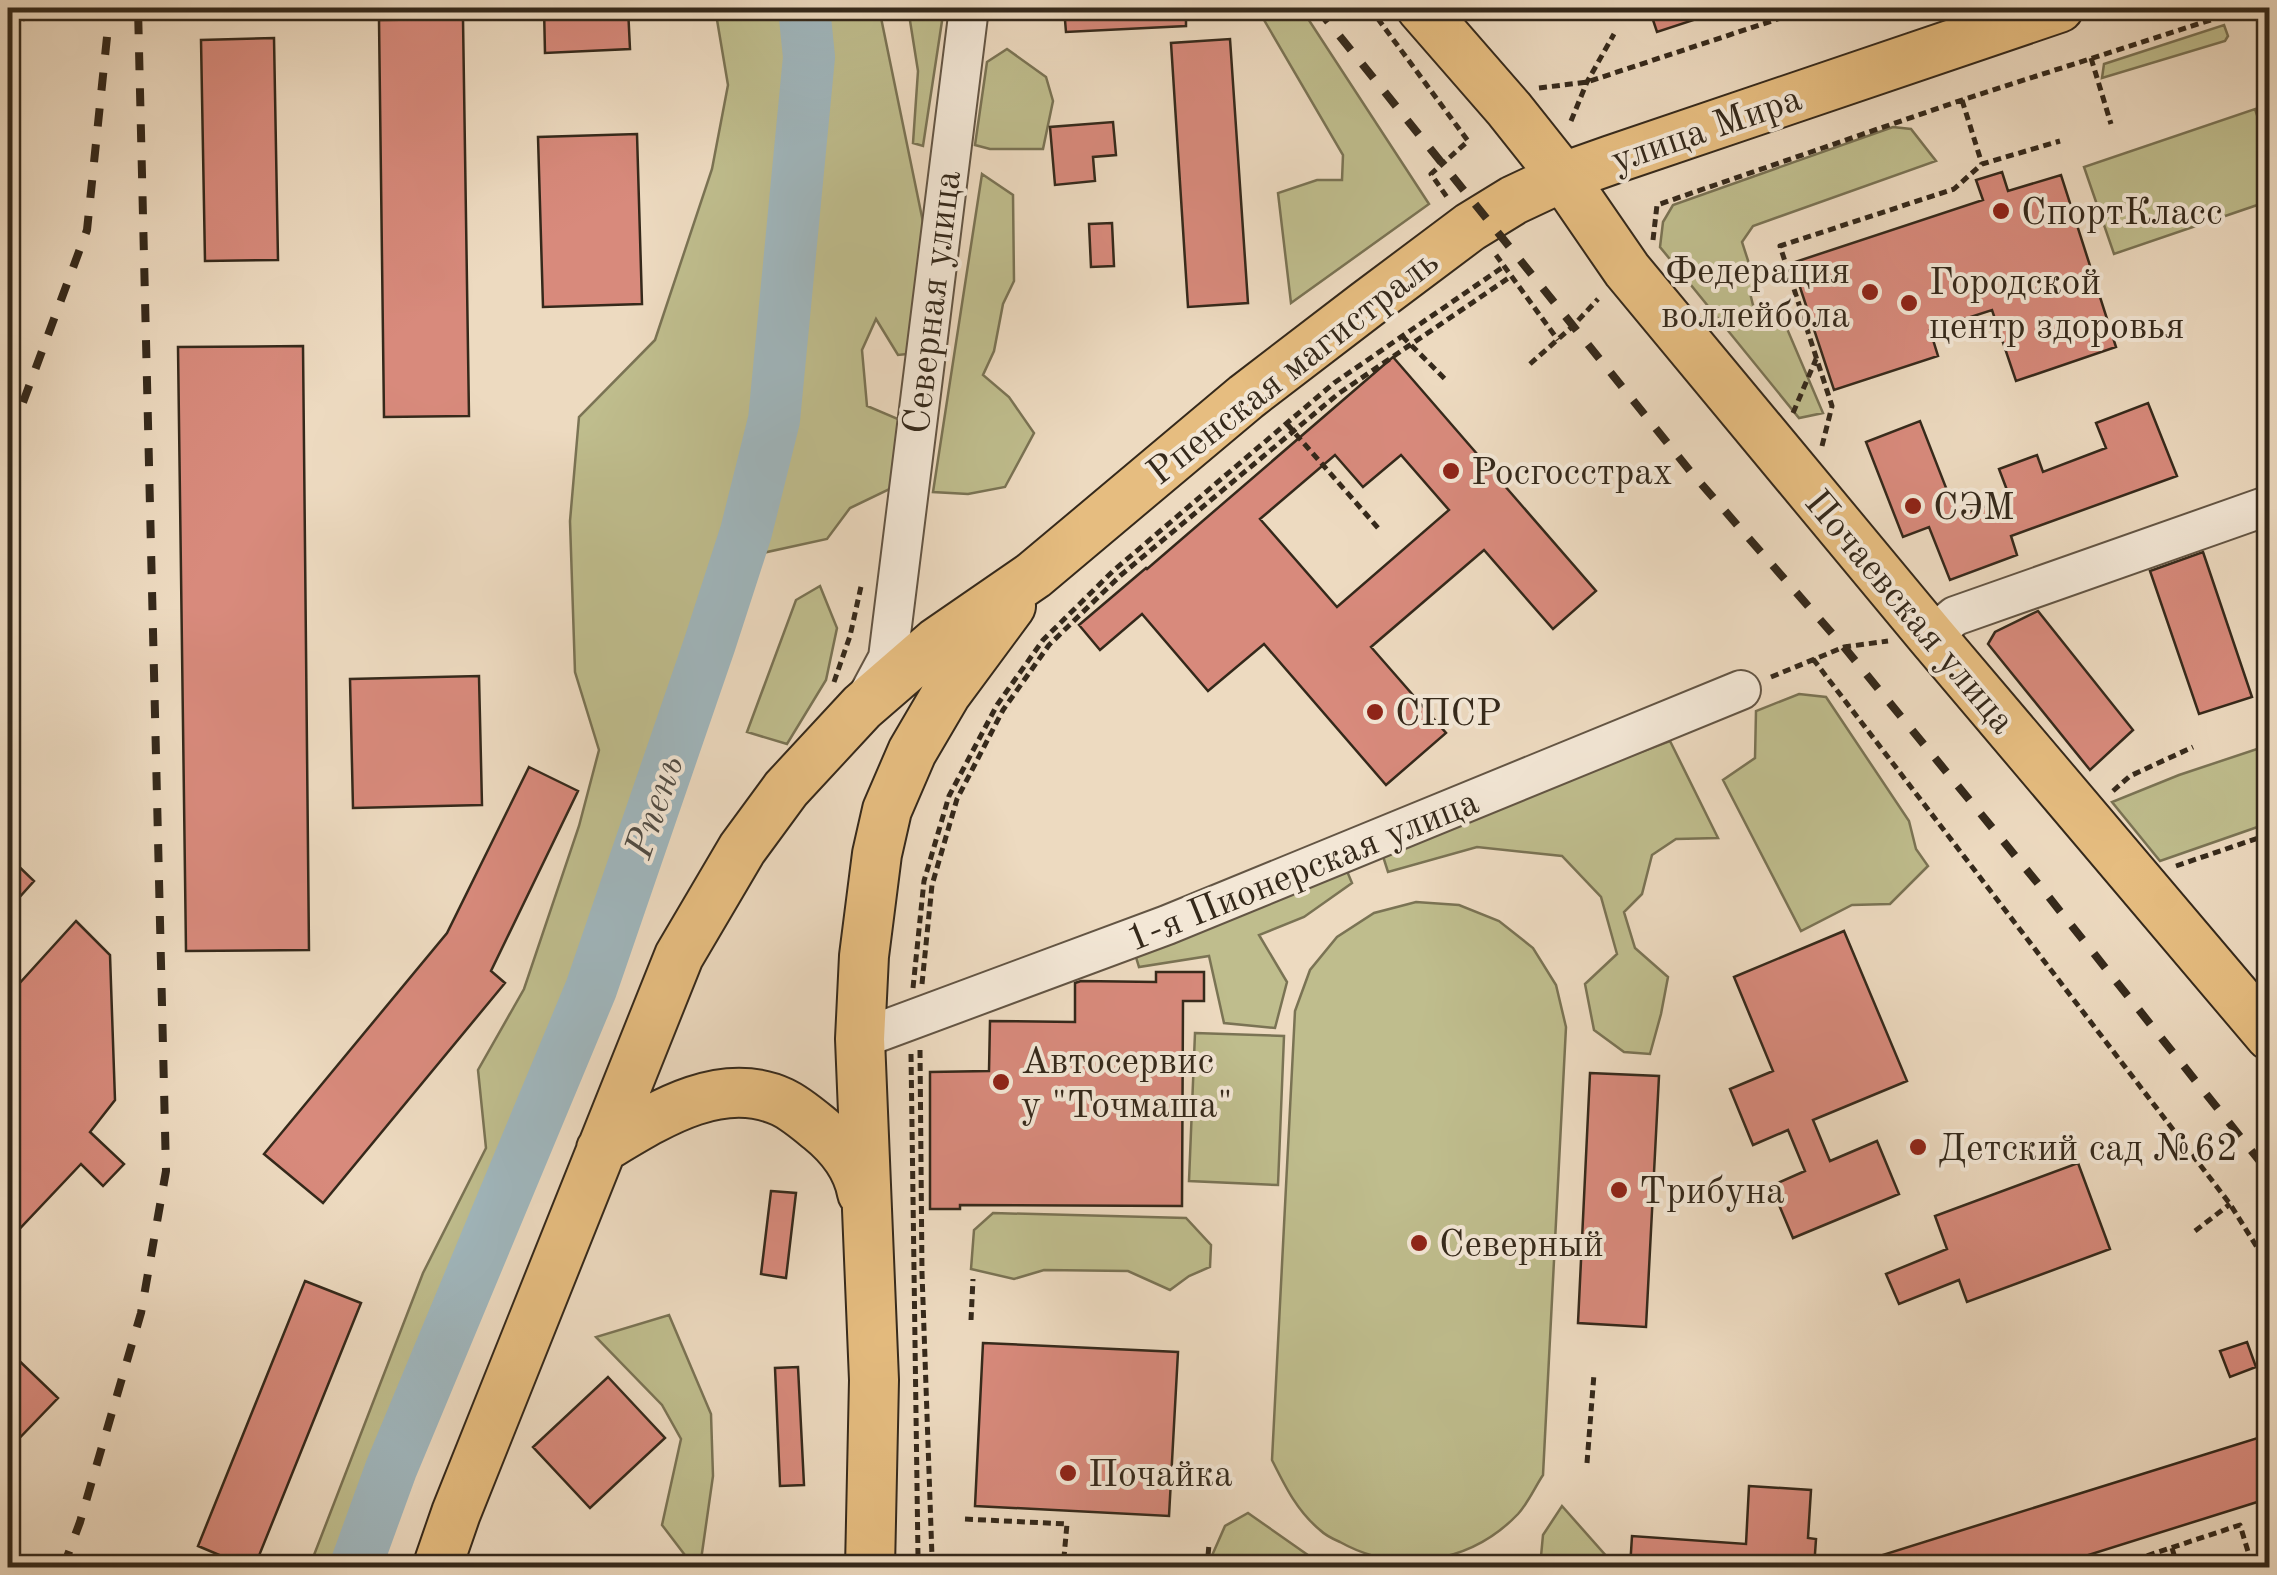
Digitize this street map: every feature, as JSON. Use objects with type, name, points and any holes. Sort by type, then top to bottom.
[{"type":"main road","name":"улица Мира","points":[[1421,8],[1563,177],[2059,8]]},
{"type":"main road","name":"Рпенская магистраль","points":[[437,1568],[679,956],[742,849],[794,780],[862,707],[937,642],[1034,575],[1246,397],[1470,227],[1563,177]]},
{"type":"main road","name":"Почаевская улица","points":[[1563,177],[1627,270],[1931,636],[2262,1015]]},
{"type":"main road","name":"Рпенская магистраль","points":[[870,1568],[874,1380],[860,1039],[864,956],[877,854],[886,810],[912,752],[946,694],[1034,575]]},
{"type":"main road","name":"Рпенская магистраль","points":[[600,1149],[661,1114],[710,1096],[747,1093],[782,1102],[838,1144],[859,1178],[869,1226]]},
{"type":"main road","name":"Рпенская магистраль","points":[[456,1512],[460,1568]]},
{"type":"street","name":"Северная улица","points":[[862,707],[888,658],[969,8]]},
{"type":"street","points":[[1931,636],[1955,616],[2270,505]]},
{"type":"street","points":[[896,597],[937,642]]},
{"type":"street","name":"1-я Пионерская улица","points":[[860,1039],[1167,925],[1741,690]]},
{"type":"path","points":[[1370,8],[1468,141],[1431,174],[1451,202]]},
{"type":"path","points":[[1537,88],[1587,82],[1811,8]]},
{"type":"path","points":[[1653,235],[1657,205],[1962,100],[2248,8]]},
{"type":"path","points":[[1570,121],[1614,34]]},
{"type":"path","points":[[2091,58],[2111,124]]},
{"type":"path","points":[[1962,100],[1982,164]]},
{"type":"path","points":[[1820,457],[1832,406],[1780,246],[1954,189],[1982,164],[2060,141]]},
{"type":"path","points":[[1496,254],[1558,340]]},
{"type":"path","points":[[932,1557],[914,967],[924,882],[948,796],[997,705],[1043,640],[1112,571],[1334,383],[1503,267]]},
{"type":"path","points":[[1022,1568],[918,1556],[916,1020],[932,884],[957,799],[1003,710],[1049,645],[1122,575],[1338,394],[1510,277]]},
{"type":"path","points":[[1530,364],[1598,300]]},
{"type":"path","points":[[1402,336],[1447,381]]},
{"type":"path","points":[[1790,420],[1816,359]]},
{"type":"path","points":[[1288,424],[1379,529]]},
{"type":"path","points":[[1741,690],[1844,646],[1931,636]]},
{"type":"path","points":[[1812,660],[2230,1204],[2270,1268]]},
{"type":"path","points":[[2103,801],[2130,776],[2193,747]]},
{"type":"path","points":[[2167,869],[2270,834]]},
{"type":"path","points":[[2195,1231],[2230,1204]]},
{"type":"path","points":[[971,1320],[973,1279]]},
{"type":"path","points":[[1587,1463],[1594,1374]]},
{"type":"path","points":[[965,1518],[1067,1524],[1063,1568]]},
{"type":"path","points":[[2110,1568],[2240,1525],[2256,1568],[2270,1564]]},
{"type":"path","points":[[1207,1568],[1209,1544]]},
{"type":"path","points":[[2172,1548],[2178,1568]]},
{"type":"shaded area","points":[[715,8],[879,8],[923,222],[916,353],[898,355],[876,319],[862,350],[867,406],[905,422],[896,486],[850,508],[827,539],[721,562],[690,678],[636,814],[571,1007],[495,1183],[344,1567],[309,1568],[423,1273],[486,1148],[478,1070],[524,989],[579,826],[599,750],[575,672],[570,521],[579,417],[655,340],[712,169],[728,85]]},
{"type":"shaded area","points":[[908,8],[944,8],[923,146],[913,143],[918,71]]},
{"type":"shaded area","points":[[1257,8],[1301,8],[1429,204],[1291,303],[1278,193],[1317,180],[1342,180],[1343,155]]},
{"type":"shaded area","points":[[2224,25],[2228,36],[2225,41],[2102,78],[2104,64]]},
{"type":"shaded area","points":[[1007,49],[1046,77],[1053,101],[1043,149],[990,149],[975,145],[987,62]]},
{"type":"shaded area","points":[[2255,109],[2269,151],[2269,201],[2114,254],[2084,167]]},
{"type":"shaded area","points":[[1893,127],[1911,129],[1936,161],[1753,226],[1742,242],[1754,279],[1750,293],[1754,309],[1779,310],[1823,413],[1799,418],[1660,247],[1663,222],[1673,205]]},
{"type":"shaded area","points":[[982,174],[1013,195],[1014,281],[1003,304],[994,351],[983,375],[1009,397],[1034,433],[1005,487],[968,494],[933,492]]},
{"type":"shaded area","points":[[820,586],[837,628],[826,680],[787,744],[747,732],[796,600]]},
{"type":"shaded area","points":[[1799,694],[1826,697],[1909,821],[1916,849],[1928,866],[1890,904],[1852,905],[1801,931],[1723,780],[1755,758],[1756,711]]},
{"type":"shaded area","points":[[1670,741],[1718,838],[1676,839],[1652,855],[1642,894],[1624,912],[1635,948],[1668,977],[1650,1054],[1624,1052],[1594,1030],[1585,984],[1617,954],[1601,897],[1562,856],[1477,847],[1388,872],[1381,850]]},
{"type":"shaded area","points":[[2269,745],[2269,823],[2160,861],[2112,802],[2179,775]]},
{"type":"shaded area","points":[[1344,864],[1352,883],[1304,917],[1259,935],[1287,982],[1275,1028],[1224,1023],[1209,956],[1139,967],[1132,944]]},
{"type":"shaded area","name":"Северный","points":[[1416,902],[1459,905],[1499,921],[1533,948],[1556,985],[1566,1027],[1543,1475],[1522,1510],[1479,1544],[1434,1559],[1410,1561],[1363,1552],[1324,1534],[1298,1506],[1272,1460],[1295,1011],[1310,970],[1337,937],[1374,913]]},
{"type":"shaded area","points":[[1195,1033],[1284,1036],[1278,1185],[1189,1181]]},
{"type":"shaded area","points":[[993,1213],[1186,1218],[1211,1245],[1210,1267],[1170,1290],[1128,1271],[1044,1270],[1014,1279],[971,1269],[974,1230]]},
{"type":"shaded area","points":[[669,1315],[711,1414],[713,1476],[700,1567],[694,1567],[662,1525],[681,1439],[662,1405],[596,1337]]},
{"type":"shaded area","points":[[1562,1506],[1608,1558],[1608,1567],[1540,1567],[1543,1535]]},
{"type":"shaded area","points":[[1248,1513],[1325,1567],[1207,1567],[1225,1526]]},
{"type":"building","points":[[544,8],[628,8],[630,49],[545,53]]},
{"type":"building","points":[[1064,8],[1186,8],[1186,26],[1066,32]]},
{"type":"building","points":[[1649,8],[1717,8],[1718,12],[1657,32]]},
{"type":"building","points":[[463,19],[469,416],[384,417],[379,20]]},
{"type":"building","points":[[274,38],[278,260],[205,261],[201,40]]},
{"type":"building","points":[[1230,39],[1248,303],[1188,307],[1171,43]]},
{"type":"building","points":[[1113,122],[1116,155],[1093,157],[1095,181],[1055,185],[1050,127]]},
{"type":"building","points":[[637,134],[642,304],[543,307],[538,137]]},
{"type":"building","name":"Городской центр здоровья","points":[[2002,172],[2008,191],[2061,175],[2116,347],[2016,381],[1992,310],[1930,330],[1938,356],[1834,390],[1792,263],[1983,200],[1976,180]]},
{"type":"building","points":[[1112,223],[1114,266],[1091,267],[1089,224]]},
{"type":"building","points":[[303,346],[309,950],[186,951],[178,347]]},
{"type":"building","points":[[1393,357],[1596,591],[1553,629],[1484,550],[1371,647],[1446,733],[1386,785],[1264,644],[1208,691],[1142,614],[1100,650],[1079,625]],"holes":[[[1335,455],[1363,487],[1401,455],[1449,510],[1337,607],[1260,519]]]},
{"type":"building","points":[[2148,403],[2177,476],[2011,536],[2017,555],[1950,580],[1929,527],[1903,537],[1866,442],[1920,421],[1957,516],[2010,498],[1999,469],[2037,455],[2043,472],[2106,448],[2096,423]]},
{"type":"building","points":[[2203,552],[2252,697],[2199,714],[2150,571]]},
{"type":"building","points":[[2038,611],[2133,730],[2090,770],[1988,644],[1995,632]]},
{"type":"building","points":[[479,676],[482,805],[353,808],[350,679]]},
{"type":"building","points":[[529,767],[578,791],[491,971],[505,983],[323,1203],[264,1154],[447,933]]},
{"type":"building","points":[[8,856],[34,881],[8,910]]},
{"type":"building","points":[[76,921],[110,955],[115,1100],[90,1132],[124,1164],[103,1186],[81,1164],[8,1241],[8,996]]},
{"type":"building","points":[[1844,931],[1907,1081],[1813,1120],[1830,1161],[1877,1141],[1899,1194],[1793,1238],[1771,1186],[1805,1171],[1788,1130],[1753,1145],[1730,1089],[1773,1071],[1734,977]]},
{"type":"building","points":[[1156,972],[1204,972],[1204,1001],[1183,1001],[1182,1206],[960,1205],[960,1209],[930,1209],[930,1072],[989,1071],[990,1021],[1075,1022],[1075,983],[1156,982]]},
{"type":"building","name":"Трибуна","points":[[1590,1073],[1659,1076],[1646,1327],[1578,1323]]},
{"type":"building","points":[[2078,1163],[2110,1249],[1967,1302],[1959,1280],[1899,1304],[1886,1274],[1947,1249],[1935,1216]]},
{"type":"building","points":[[771,1191],[796,1193],[786,1278],[761,1274]]},
{"type":"building","points":[[305,1281],[361,1303],[254,1568],[250,1568],[198,1546]]},
{"type":"building","points":[[2247,1342],[2256,1367],[2230,1377],[2220,1351]]},
{"type":"building","points":[[983,1343],[1178,1352],[1169,1516],[975,1506]]},
{"type":"building","points":[[8,1350],[58,1398],[8,1450]]},
{"type":"building","points":[[798,1367],[804,1485],[780,1486],[775,1368]]},
{"type":"building","points":[[608,1377],[665,1438],[590,1508],[533,1447]]},
{"type":"building","points":[[2264,1436],[2270,1454],[2270,1498],[2047,1568],[1861,1568],[1860,1562]]},
{"type":"building","points":[[1749,1486],[1811,1490],[1808,1538],[1816,1539],[1814,1568],[1630,1568],[1632,1536],[1746,1544]]},
{"type":"waterway","name":"Рпень","points":[[355,1568],[391,1469],[591,989],[746,532],[774,420],[809,57],[804,8]]},
{"type":"railway","points":[[8,54],[25,8]]},
{"type":"railway","points":[[8,435],[87,230],[110,8]]},
{"type":"railway","points":[[63,1568],[141,1313],[166,1171],[138,8]]},
{"type":"railway","points":[[1317,8],[1690,471],[1844,647],[2270,1174]]},
{"type":"place","name":"СпортКласс","points":[[2001,211]]},
{"type":"place","name":"Федерация воллейбола","points":[[1870,292]]},
{"type":"place","name":"Городской центр здоровья","points":[[1909,303]]},
{"type":"place","name":"Росгосстрах","points":[[1451,471]]},
{"type":"place","name":"СЭМ","points":[[1913,506]]},
{"type":"place","name":"СПСР","points":[[1375,712]]},
{"type":"place","name":"Автосервис у \"Точмаша\"","points":[[1001,1082]]},
{"type":"place","name":"Детский сад №62","points":[[1918,1147]]},
{"type":"place","name":"Трибуна","points":[[1619,1190]]},
{"type":"place","name":"Северный","points":[[1419,1243]]},
{"type":"place","name":"Почайка","points":[[1068,1473]]}]
